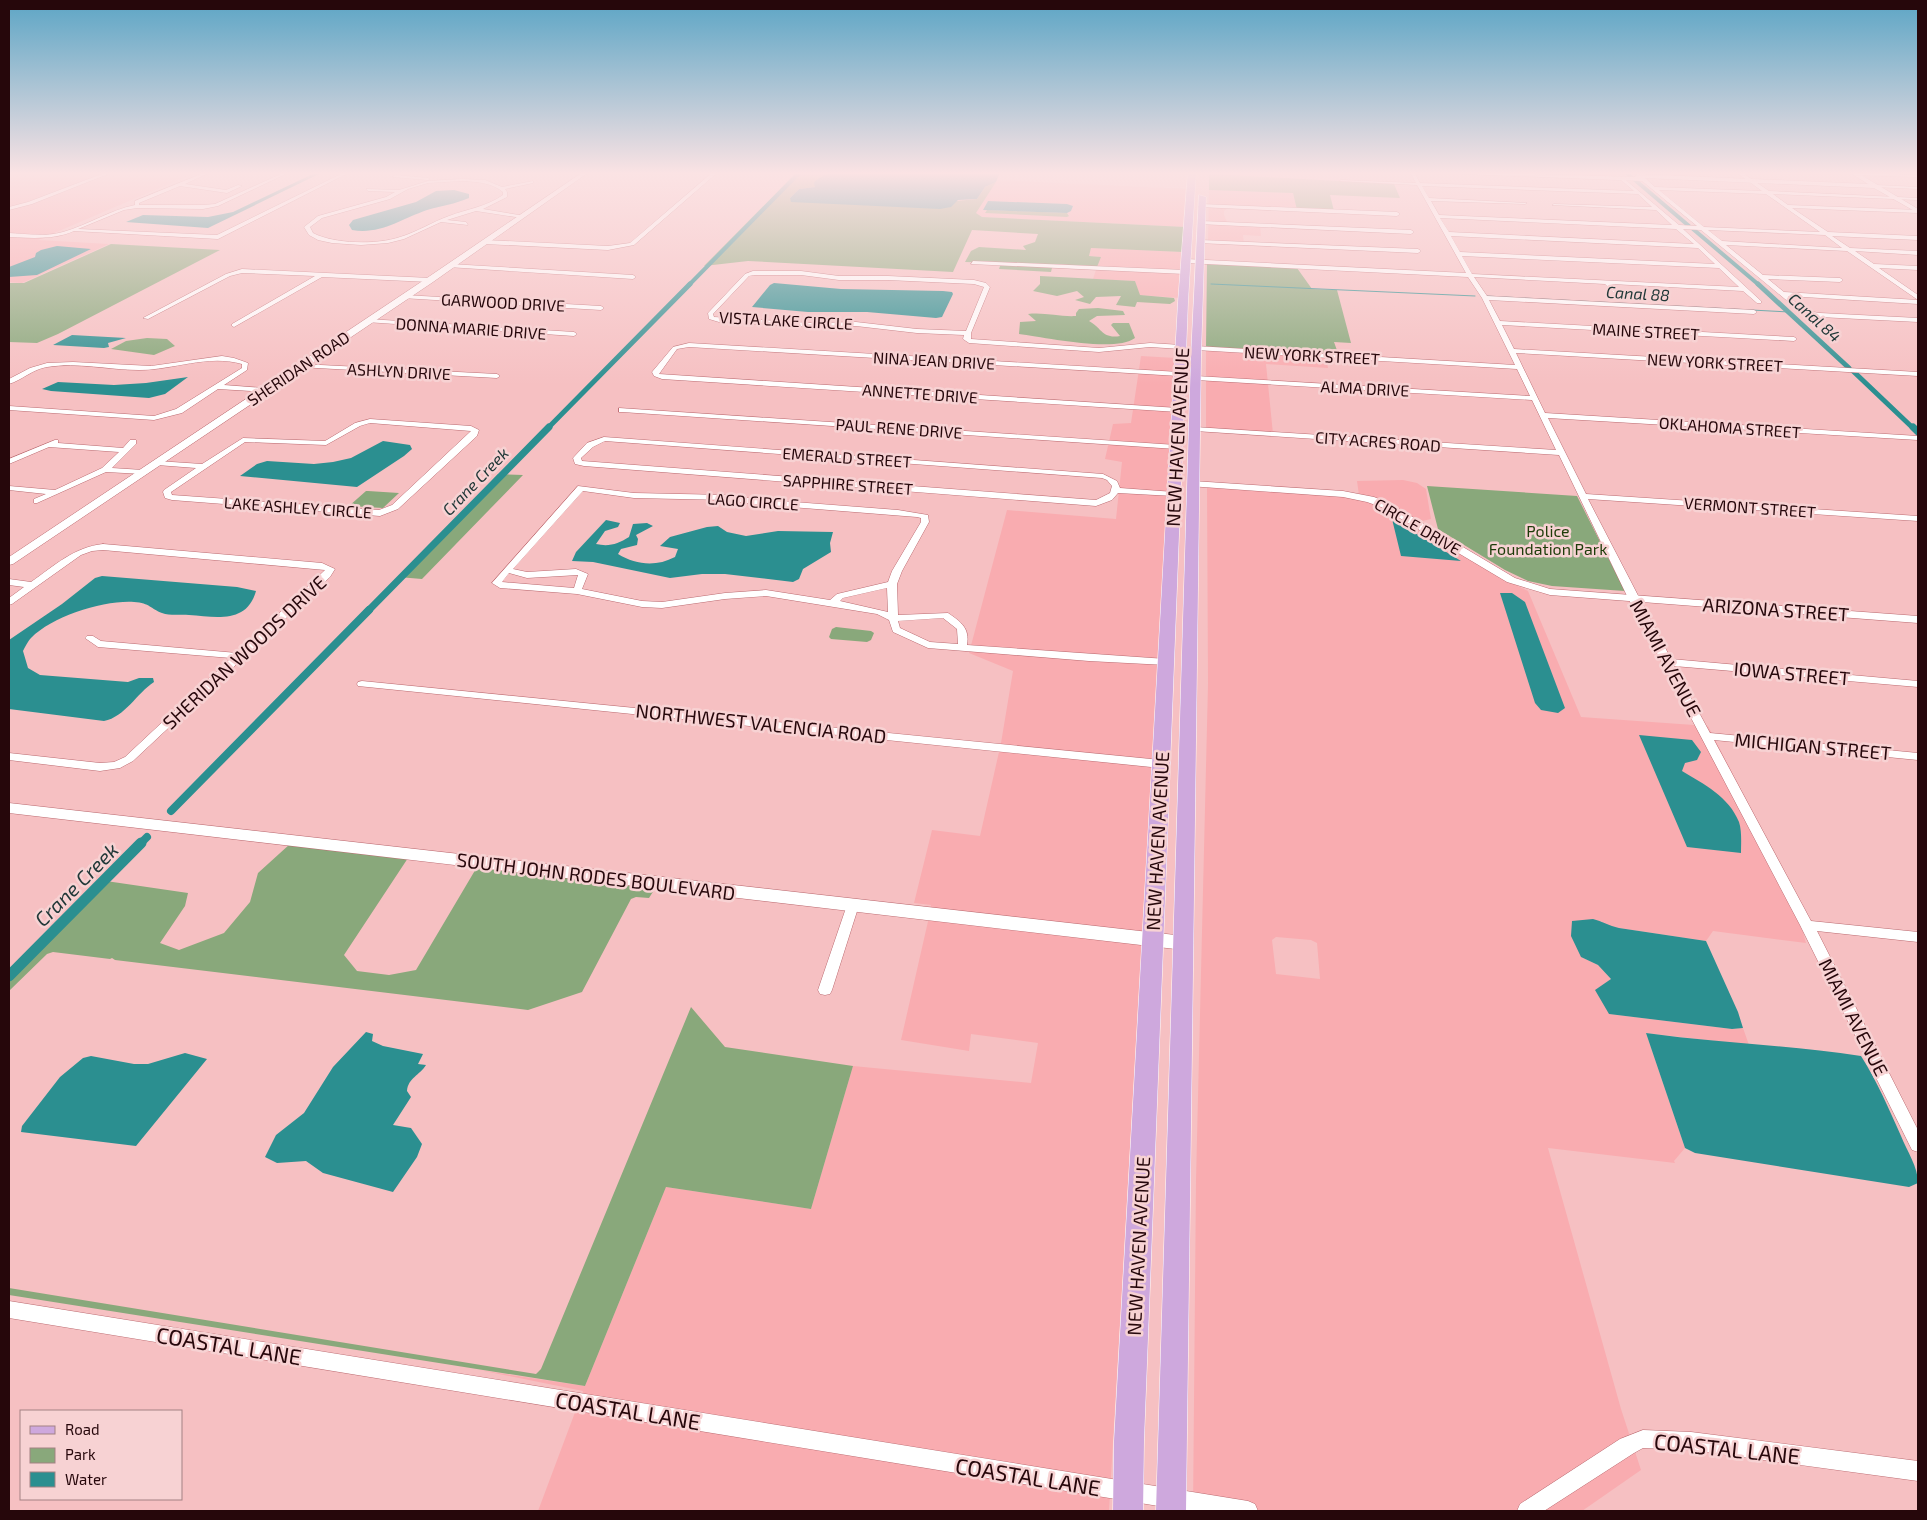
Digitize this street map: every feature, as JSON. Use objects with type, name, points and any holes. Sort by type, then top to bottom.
[{"type":"main road","name":"NEW HAVEN AVENUE","points":[[1128,1502],[1129,1441],[1170,566],[1187,243]]},
{"type":"main road","name":"NEW HAVEN AVENUE","points":[[1171,1506],[1200,243]]},
{"type":"main road","points":[[1184,292],[1198,299]]},
{"type":"main road","points":[[1181,345],[1196,352]]},
{"type":"main road","points":[[1180,374],[1196,378]]},
{"type":"main road","points":[[1178,414],[1183,423],[1195,429]]},
{"type":"main road","points":[[1176,447],[1184,449],[1194,458]]},
{"type":"main road","points":[[1175,473],[1186,482],[1193,484]]},
{"type":"main road","points":[[1174,494],[1186,498],[1193,509]]},
{"type":"main road","points":[[1170,566],[1192,570]]},
{"type":"main road","points":[[1167,635],[1176,650],[1181,654],[1190,656]]},
{"type":"main road","points":[[1166,662],[1180,671],[1189,688]]},
{"type":"main road","points":[[1162,743],[1172,759],[1187,769]]},
{"type":"main road","points":[[1161,764],[1177,775],[1187,791]]},
{"type":"main road","name":"SOUTH JOHN RODES BOULEVARD","points":[[9,808],[1184,943]]},
{"type":"street","points":[[346,243],[368,243]]},
{"type":"street","name":"SHERIDAN ROAD","points":[[9,562],[484,243]]},
{"type":"street","points":[[504,243],[608,248],[627,246],[633,243]]},
{"type":"street","points":[[1223,243],[1418,251]]},
{"type":"street","name":"MIAMI AVENUE","points":[[1452,243],[1498,323],[1633,598],[1708,736],[1807,926],[1918,1145]]},
{"type":"street","points":[[1634,243],[1699,246]]},
{"type":"street","points":[[1695,243],[1759,302]]},
{"type":"street","points":[[1839,243],[1918,300]]},
{"type":"street","points":[[1721,244],[1918,253]]},
{"type":"street","points":[[1721,244],[1800,309],[1809,314],[1918,320]]},
{"type":"street","points":[[1458,254],[1721,266]]},
{"type":"street","points":[[1186,261],[1745,289]]},
{"type":"street","points":[[974,263],[1185,272]]},
{"type":"street","points":[[450,266],[633,277]]},
{"type":"street","points":[[1872,266],[1918,268]]},
{"type":"street","points":[[146,318],[237,272],[430,280]]},
{"type":"street","name":"VISTA LAKE CIRCLE","points":[[968,333],[856,324],[818,325],[719,320],[711,318],[710,314],[747,275],[753,272],[801,273],[838,278],[888,278],[984,284],[987,288],[968,333],[966,339],[969,341],[1099,350],[1181,345]]},
{"type":"street","points":[[234,325],[320,275]]},
{"type":"street","points":[[1761,277],[1840,280]]},
{"type":"street","points":[[1607,282],[1619,296]]},
{"type":"street","points":[[1783,294],[1918,300]]},
{"type":"street","name":"GARWOOD DRIVE","points":[[404,297],[601,308]]},
{"type":"street","points":[[1485,298],[1754,312]]},
{"type":"street","name":"DONNA MARIE DRIVE","points":[[368,321],[574,334]]},
{"type":"street","name":"MAINE STREET","points":[[1498,323],[1794,339]]},
{"type":"street","name":"NINA JEAN DRIVE","points":[[662,377],[656,375],[655,372],[676,348],[689,345],[1180,374]]},
{"type":"street","name":"NEW YORK STREET","points":[[1511,351],[1918,374]]},
{"type":"street","name":"NEW YORK STREET","points":[[1196,352],[1518,367]]},
{"type":"street","points":[[9,382],[35,369],[57,364],[138,369],[211,359],[238,360],[246,363],[245,369],[179,410],[154,418],[9,408]]},
{"type":"street","name":"ASHLYN DRIVE","points":[[301,366],[497,376]]},
{"type":"street","name":"ANNETTE DRIVE","points":[[662,377],[1178,414]]},
{"type":"street","name":"ALMA DRIVE","points":[[1196,378],[1534,398]]},
{"type":"street","points":[[217,387],[264,390]]},
{"type":"street","name":"PAUL RENE DRIVE","points":[[622,410],[1176,447]]},
{"type":"street","name":"OKLAHOMA STREET","points":[[1542,415],[1918,438]]},
{"type":"street","name":"LAKE ASHLEY CIRCLE","points":[[361,422],[416,424],[475,430],[474,434],[395,507],[380,513],[183,499],[168,496],[171,488],[202,466],[242,440],[326,443],[336,440],[361,422]]},
{"type":"street","name":"CITY ACRES ROAD","points":[[1195,429],[1561,453]]},
{"type":"street","points":[[9,462],[13,457],[64,438]]},
{"type":"street","name":"EMERALD STREET","points":[[577,458],[590,445],[604,439],[1103,476],[1110,477],[1114,482],[1116,490]]},
{"type":"street","points":[[37,501],[105,470],[133,442]]},
{"type":"street","points":[[48,444],[125,450]]},
{"type":"street","name":"SAPPHIRE STREET","points":[[577,458],[578,462],[584,464],[1096,503],[1107,502],[1112,498],[1116,490]]},
{"type":"street","points":[[157,463],[202,466]]},
{"type":"street","points":[[105,470],[143,472]]},
{"type":"street","name":"CIRCLE DRIVE","points":[[1193,484],[1343,494],[1370,499],[1385,505],[1496,572],[1526,586],[1550,592],[1633,598]]},
{"type":"street","points":[[9,488],[56,492]]},
{"type":"street","name":"LAGO CIRCLE","points":[[893,618],[892,584],[897,571],[922,530],[925,517],[854,508],[747,502],[724,497],[664,498],[612,495],[581,488],[497,583],[500,585],[577,591],[655,605],[759,594],[832,603],[880,612],[893,618],[945,615],[963,628],[965,633],[962,648]]},
{"type":"street","points":[[1116,490],[1174,494]]},
{"type":"street","name":"VERMONT STREET","points":[[1583,496],[1918,518]]},
{"type":"street","name":"SHERIDAN WOODS DRIVE","points":[[9,602],[78,553],[103,547],[322,566],[330,569],[327,575],[129,759],[116,766],[100,767],[9,757]]},
{"type":"street","points":[[508,570],[536,575],[576,572],[583,574],[577,591]]},
{"type":"street","points":[[9,582],[33,585]]},
{"type":"street","points":[[832,603],[840,596],[892,584]]},
{"type":"street","points":[[9,590],[24,591]]},
{"type":"street","name":"ARIZONA STREET","points":[[1633,598],[1918,620]]},
{"type":"street","points":[[893,618],[896,630],[928,645],[1166,662]]},
{"type":"street","points":[[90,638],[98,644],[240,656]]},
{"type":"street","name":"IOWA STREET","points":[[1667,662],[1918,684]]},
{"type":"street","name":"NORTHWEST VALENCIA ROAD","points":[[362,684],[1161,764]]},
{"type":"street","name":"MICHIGAN STREET","points":[[1708,736],[1918,756]]},
{"type":"street","points":[[825,990],[853,905]]},
{"type":"street","points":[[1807,926],[1918,937]]},
{"type":"street","name":"COASTAL LANE","points":[[9,1310],[542,1397],[551,1396],[1128,1502],[1248,1511]]},
{"type":"street","name":"COASTAL LANE","points":[[1527,1511],[1627,1446],[1643,1438],[1691,1441],[1918,1471]]},
{"type":"shaded area","points":[[9,243],[109,244],[22,283],[9,282]]},
{"type":"shaded area","points":[[1208,243],[1244,243],[1244,245]]},
{"type":"shaded area","points":[[1091,248],[1183,252],[1180,298],[1139,295],[1135,281],[1093,279],[1100,257],[1089,256]]},
{"type":"shaded area","points":[[1206,348],[1326,355],[1328,368],[1266,364],[1273,434],[1206,430]]},
{"type":"shaded area","points":[[1141,356],[1176,358],[1142,934],[930,910],[931,905],[914,903],[932,830],[980,836],[1001,743],[1013,671],[969,653],[1007,510],[1116,519],[1122,462],[1105,459],[1113,424],[1131,423]]},
{"type":"shaded area","points":[[1403,480],[1417,483],[1426,489],[1431,519],[1418,522],[1359,495],[1357,481]]},
{"type":"shaded area","points":[[1207,486],[1343,496],[1382,506],[1528,591],[1581,717],[1708,726],[1789,882],[1806,943],[1713,931],[1706,941],[1607,926],[1601,921],[1581,957],[1598,965],[1611,979],[1606,984],[1609,1014],[1732,1029],[1743,1028],[1749,1045],[1646,1033],[1685,1148],[1674,1161],[1675,1163],[1548,1148],[1621,1409],[1641,1470],[1582,1511],[1193,1511],[1196,1180],[1208,684]],"holes":[[[1276,937],[1311,940],[1317,943],[1320,979],[1276,974],[1272,940]]]},
{"type":"shaded area","points":[[929,917],[1142,942],[1109,1511],[538,1511],[583,1391],[479,1370],[585,1386],[666,1187],[811,1209],[853,1066],[1031,1083],[1038,1043],[971,1034],[969,1051],[901,1040]]},
{"type":"green space","points":[[727,243],[966,243],[953,272],[748,261],[704,266]]},
{"type":"green space","points":[[1032,243],[1184,243],[1183,252],[1091,248],[1089,256],[1101,257],[1097,267],[1053,264],[1051,272],[999,269],[1001,263],[965,262],[971,251],[979,247],[1026,250],[1023,246]]},
{"type":"green space","points":[[111,244],[220,250],[58,334],[37,343],[9,342],[9,283],[24,283]]},
{"type":"green space","points":[[1207,263],[1297,268],[1312,289],[1337,290],[1351,343],[1334,342],[1339,356],[1206,348]]},
{"type":"green space","points":[[1040,276],[1135,281],[1140,295],[1174,298],[1175,301],[1170,304],[1137,302],[1135,307],[1116,305],[1121,296],[1096,297],[1090,304],[1075,300],[1084,297],[1077,291],[1057,296],[1033,291],[1040,284]]},
{"type":"green space","points":[[1098,308],[1123,311],[1125,315],[1097,316],[1089,321],[1109,336],[1114,337],[1120,336],[1111,325],[1113,323],[1129,323],[1135,338],[1112,344],[1096,344],[1061,341],[1019,334],[1020,322],[1036,321],[1028,314],[1076,316],[1079,309]]},
{"type":"green space","points":[[147,338],[167,339],[175,346],[154,355],[111,349],[126,341]]},
{"type":"green space","points":[[498,474],[523,475],[422,579],[398,577],[429,548]]},
{"type":"green space","name":"Police Foundation Park","points":[[1427,486],[1577,496],[1625,591],[1552,586],[1528,581],[1505,570],[1438,529]]},
{"type":"green space","points":[[366,491],[399,493],[383,508],[349,506]]},
{"type":"green space","points":[[836,627],[871,631],[874,633],[871,640],[867,642],[831,639],[829,637],[832,629]]},
{"type":"green space","points":[[290,844],[408,858],[344,955],[357,971],[389,975],[416,970],[477,867],[656,887],[649,898],[636,897],[631,899],[582,992],[528,1010],[53,952],[47,954],[9,991],[9,978],[106,881],[188,893],[185,906],[160,943],[179,950],[224,933],[250,902],[258,873]]},
{"type":"green space","points":[[691,1007],[725,1047],[853,1066],[811,1209],[666,1187],[585,1386],[9,1295],[9,1288],[536,1374],[541,1369]]},
{"type":"water","points":[[57,246],[91,249],[37,275],[9,277],[9,267],[35,257],[36,253],[41,250]]},
{"type":"water","points":[[774,283],[841,289],[943,291],[952,292],[953,294],[942,317],[936,318],[867,312],[808,312],[752,307],[770,285]]},
{"type":"water","points":[[72,335],[126,338],[108,343],[109,347],[104,348],[53,345]]},
{"type":"water","points":[[188,377],[165,394],[149,398],[42,389],[58,382],[114,385]]},
{"type":"water","points":[[383,441],[410,445],[412,449],[357,487],[240,476],[257,464],[267,461],[314,464],[351,458]]},
{"type":"water","points":[[1392,519],[1461,561],[1401,556]]},
{"type":"water","points":[[606,520],[620,523],[618,527],[605,531],[596,544],[609,545],[629,537],[633,524],[647,523],[653,526],[636,535],[638,539],[637,545],[621,549],[618,554],[632,561],[646,563],[661,562],[675,557],[678,549],[660,546],[670,537],[707,527],[718,526],[727,532],[746,536],[778,531],[833,532],[830,543],[831,552],[803,569],[799,579],[793,582],[725,574],[702,574],[670,578],[593,562],[572,561],[576,552]]},
{"type":"water","points":[[102,576],[237,587],[256,591],[252,602],[246,609],[238,614],[229,616],[210,617],[168,614],[144,604],[122,602],[94,607],[65,616],[31,638],[23,651],[28,668],[40,675],[128,682],[139,678],[153,678],[154,682],[125,710],[104,721],[9,709],[9,640],[62,604],[95,578]]},
{"type":"water","points":[[1500,593],[1512,593],[1525,602],[1565,708],[1558,713],[1541,710],[1535,703]]},
{"type":"water","points":[[1639,735],[1692,740],[1701,752],[1697,760],[1685,763],[1682,771],[1715,792],[1735,813],[1740,826],[1741,853],[1687,847]]},
{"type":"water","points":[[1593,919],[1619,928],[1706,941],[1738,1012],[1743,1028],[1732,1029],[1609,1014],[1595,990],[1611,979],[1598,965],[1581,957],[1571,936],[1572,921]]},
{"type":"water","points":[[366,1032],[373,1034],[372,1041],[383,1046],[423,1054],[418,1064],[426,1065],[410,1083],[407,1091],[411,1097],[393,1125],[411,1128],[422,1144],[417,1157],[393,1192],[323,1173],[306,1161],[277,1163],[265,1157],[276,1135],[304,1113],[333,1067]]},
{"type":"water","points":[[1646,1033],[1861,1056],[1882,1095],[1912,1159],[1918,1183],[1909,1187],[1695,1153],[1685,1148]]},
{"type":"water","points":[[185,1053],[207,1059],[136,1146],[21,1132],[22,1126],[60,1077],[83,1058],[91,1056],[134,1064],[148,1064]]},
{"type":"waterway","name":"Crane Creek","points":[[689,285],[730,243]]},
{"type":"waterway","name":"Canal 84","points":[[1709,243],[1759,285]]},
{"type":"waterway","name":"Crane Creek","points":[[547,429],[690,284]]},
{"type":"waterway","name":"Canal 88","points":[[1211,284],[1475,296]]},
{"type":"waterway","name":"Canal 84","points":[[1758,284],[1849,368]]},
{"type":"waterway","name":"Canal 88","points":[[1486,296],[1789,312]]},
{"type":"waterway","name":"Canal 84","points":[[1853,371],[1914,429]]},
{"type":"waterway","name":"Crane Creek","points":[[367,612],[549,427]]},
{"type":"waterway","name":"Canal 84","points":[[1913,427],[1918,432]]},
{"type":"waterway","name":"Crane Creek","points":[[171,811],[369,610]]},
{"type":"waterway","name":"Crane Creek","points":[[141,843],[147,837]]},
{"type":"waterway","name":"Crane Creek","points":[[9,976],[141,843]]}]
